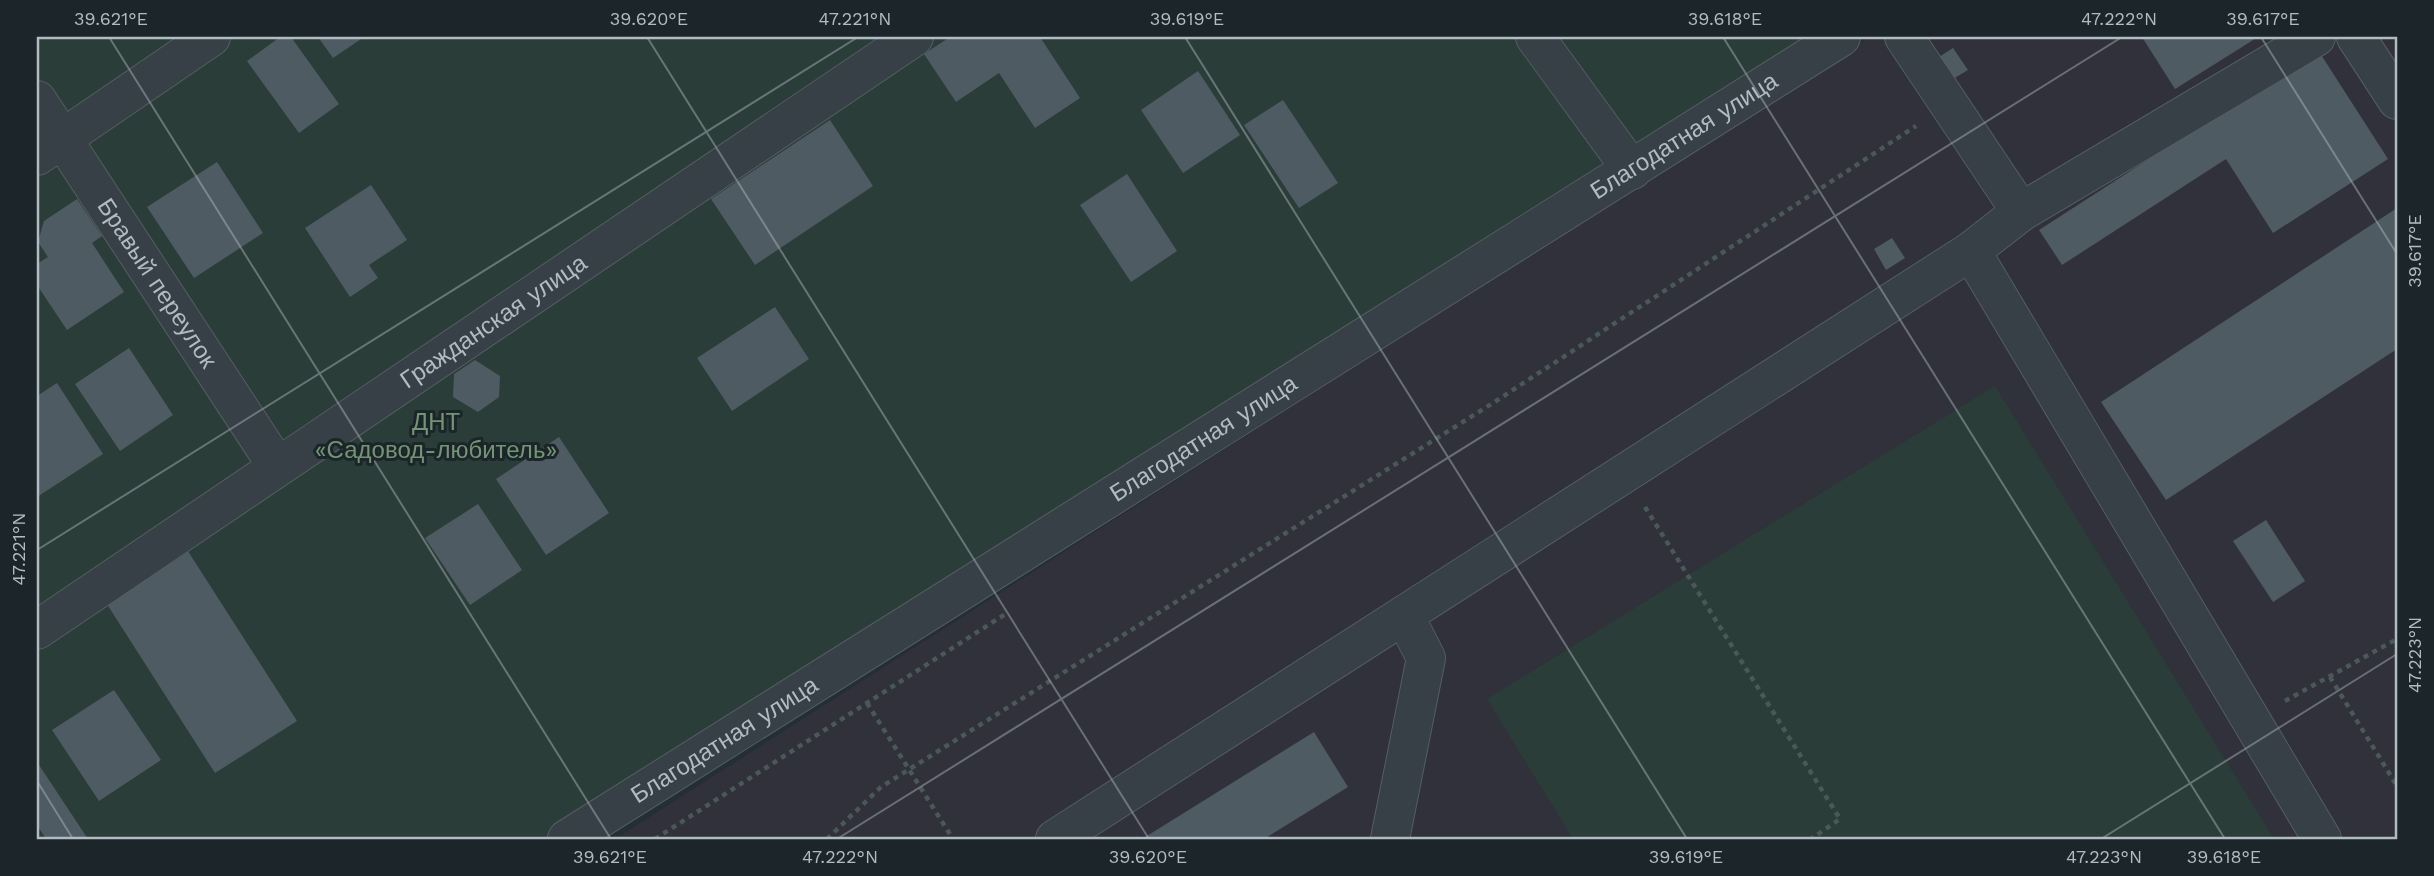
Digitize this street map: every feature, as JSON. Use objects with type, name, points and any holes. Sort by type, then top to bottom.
[{"type":"street","points":[[50,147],[211,37]]},
{"type":"street","name":"Гражданская улица","points":[[37,630],[914,37]]},
{"type":"street","points":[[1535,37],[1632,170]]},
{"type":"street","name":"Благодатная улица","points":[[567,839],[1841,37]]},
{"type":"street","points":[[1904,37],[2021,212]]},
{"type":"street","points":[[1055,839],[1971,251],[2021,212],[2316,37]]},
{"type":"street","points":[[2356,37],[2397,100]]},
{"type":"street","name":"Бравый переулок","points":[[37,100],[50,147],[278,466]]},
{"type":"street","points":[[1971,251],[2322,839]]},
{"type":"street","points":[[1390,839],[1426,658],[1404,615]]},
{"type":"path","points":[[827,839],[881,788],[1493,402],[1949,104]]},
{"type":"path","points":[[1624,474],[1840,819],[1811,839]]},
{"type":"path","points":[[2251,719],[2397,639]]},
{"type":"path","points":[[2330,677],[2397,786]]},
{"type":"path","points":[[867,703],[953,839]]},
{"type":"shaded area","points":[[1869,37],[2397,37],[2397,839],[615,839]]},
{"type":"green space","name":"ДНТ «Садовод-любитель»","points":[[37,37],[1805,37],[545,839],[37,839]]},
{"type":"green space","points":[[1995,386],[2274,839],[1573,839],[1487,699]]},
{"type":"building","points":[[280,37],[291,37],[339,104],[299,133],[247,61]]},
{"type":"building","points":[[318,37],[364,37],[333,58]]},
{"type":"building","points":[[950,37],[1040,37],[1080,98],[1035,128],[999,73],[956,102],[924,54]]},
{"type":"building","points":[[2142,37],[2258,37],[2175,89]]},
{"type":"building","points":[[1953,48],[1968,70],[1953,79],[1939,57]]},
{"type":"building","points":[[2318,50],[2388,159],[2273,233],[2226,159],[2062,265],[2039,230]]},
{"type":"building","points":[[1198,71],[1240,135],[1183,173],[1141,110]]},
{"type":"building","points":[[1283,100],[1338,183],[1299,208],[1244,125]]},
{"type":"building","points":[[830,120],[873,186],[755,265],[711,199]]},
{"type":"building","points":[[217,162],[263,233],[194,278],[147,207]]},
{"type":"building","points":[[1127,174],[1177,251],[1131,282],[1080,205]]},
{"type":"building","points":[[371,185],[407,240],[369,265],[378,278],[350,297],[305,228]]},
{"type":"building","points":[[77,199],[102,236],[92,243],[124,292],[67,330],[37,285],[37,264],[48,257],[38,242],[44,221]]},
{"type":"building","points":[[2397,208],[2397,349],[2166,500],[2101,402]]},
{"type":"building","points":[[1892,238],[1905,258],[1886,270],[1874,249]]},
{"type":"building","points":[[775,307],[809,359],[732,411],[697,358]]},
{"type":"building","points":[[129,348],[173,415],[120,451],[75,384]]},
{"type":"building","points":[[475,360],[500,376],[499,397],[478,412],[453,397],[454,374]]},
{"type":"building","points":[[57,383],[103,454],[37,497],[37,396]]},
{"type":"building","points":[[559,437],[609,513],[546,555],[496,479]]},
{"type":"building","points":[[478,504],[522,570],[470,605],[425,538]]},
{"type":"building","points":[[2266,520],[2305,581],[2273,602],[2233,541]]},
{"type":"building","points":[[184,545],[297,721],[215,773],[103,598]]},
{"type":"building","points":[[114,690],[161,760],[99,801],[52,730]]},
{"type":"building","points":[[1314,732],[1348,787],[1264,839],[1142,839]]},
{"type":"building","points":[[37,762],[88,839],[46,839],[37,825]]}]
